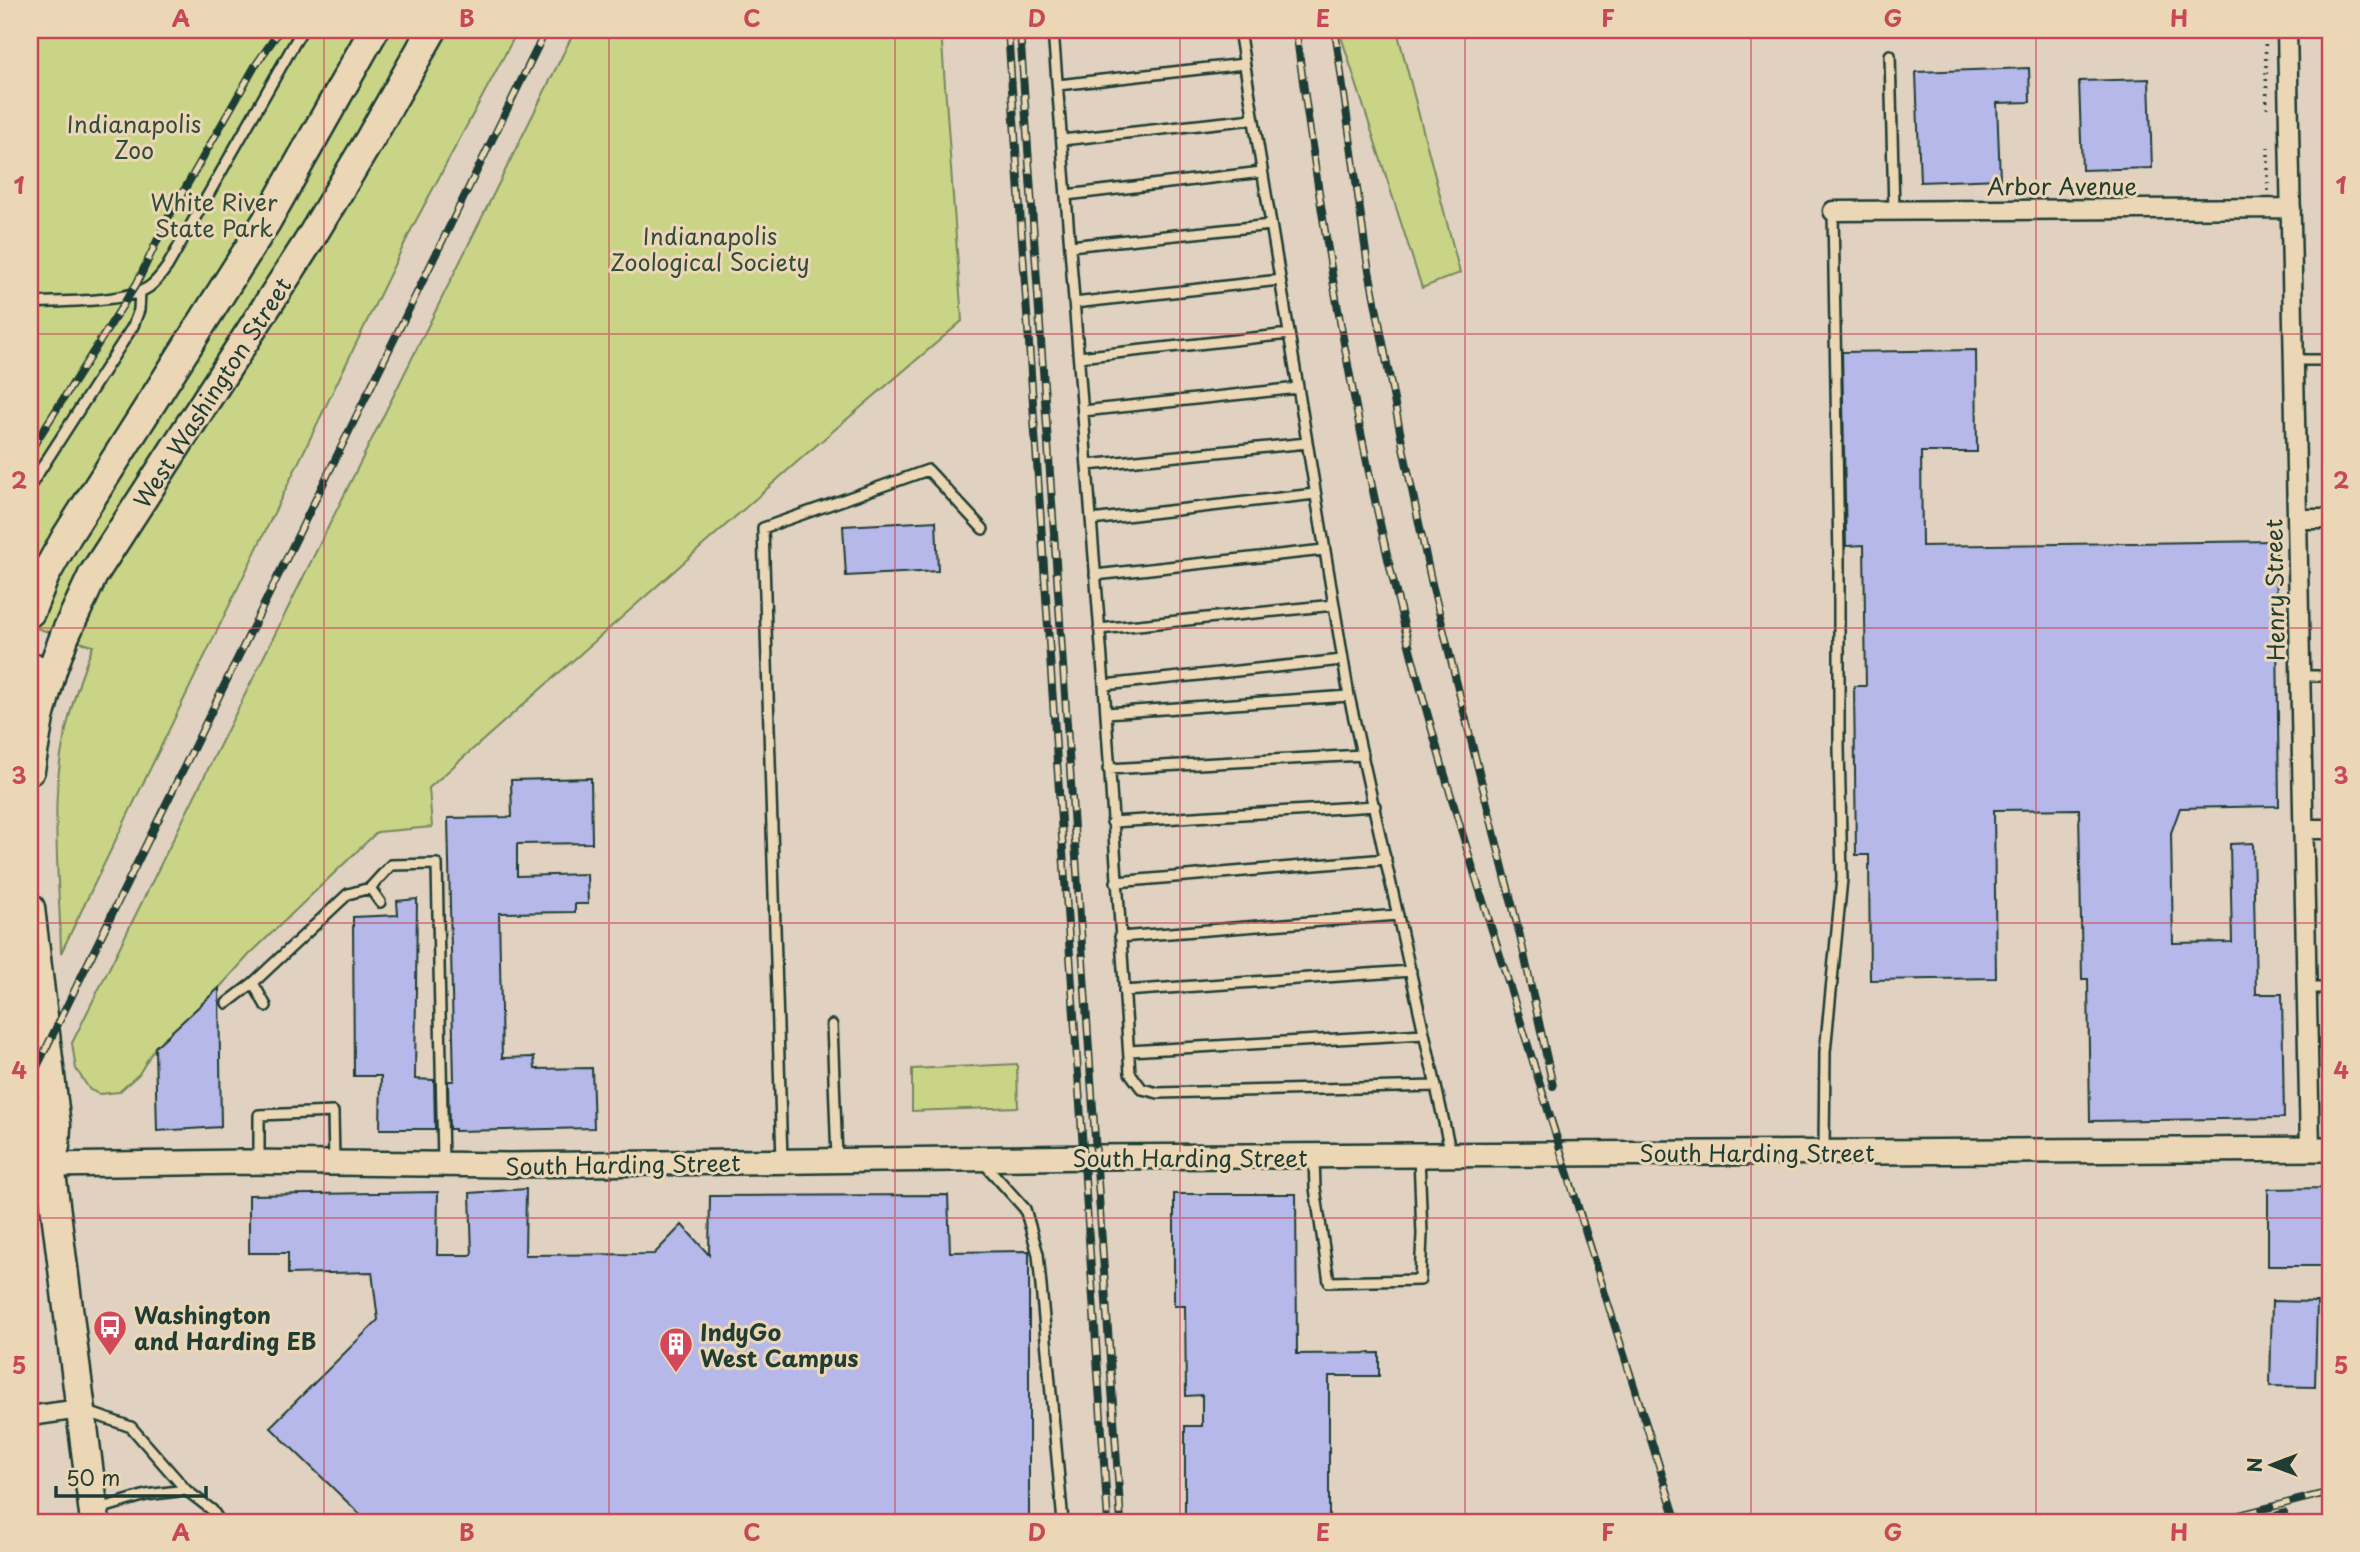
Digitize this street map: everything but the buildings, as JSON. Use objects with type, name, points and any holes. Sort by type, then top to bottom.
[{"type":"main road","name":"West Washington Street","points":[[30,612],[45,575],[67,536],[267,222],[374,30]]},
{"type":"main road","name":"West Washington Street","points":[[30,770],[39,718],[41,668],[65,635],[93,575],[307,244],[432,30]]},
{"type":"main road","points":[[30,908],[56,1126],[50,1165],[94,1516]]},
{"type":"main road","points":[[30,1109],[40,1149],[50,1165]]},
{"type":"street","name":"Henry Street","points":[[2287,30],[2307,988],[2320,1149]]},
{"type":"street","name":"Arbor Avenue","points":[[1833,211],[2291,208]]},
{"type":"street","points":[[2297,519],[2330,519]]},
{"type":"street","points":[[2304,830],[2330,830]]},
{"type":"street","name":"South Harding Street","points":[[50,1165],[782,1162],[2320,1149]]},
{"type":"street","points":[[30,1416],[80,1409]]},
{"type":"lane","points":[[30,303],[114,297],[140,292],[155,282],[167,267],[302,30]]},
{"type":"lane","points":[[1053,30],[1104,685],[1130,1073],[1142,1088],[1158,1093],[1436,1086]]},
{"type":"lane","points":[[1239,30],[1342,660],[1451,1156]]},
{"type":"lane","points":[[1890,55],[1894,210]]},
{"type":"lane","points":[[1058,85],[1244,64]]},
{"type":"lane","points":[[1062,140],[1254,119]]},
{"type":"lane","points":[[1066,195],[1262,172]]},
{"type":"lane","points":[[1824,1152],[1825,1052],[1842,878],[1833,211]]},
{"type":"lane","points":[[1070,246],[1271,225]]},
{"type":"lane","points":[[1074,303],[1280,280]]},
{"type":"lane","points":[[30,486],[133,326],[139,310],[140,292]]},
{"type":"lane","points":[[1079,357],[1289,334]]},
{"type":"lane","points":[[2294,360],[2330,360]]},
{"type":"lane","points":[[1083,411],[1298,388]]},
{"type":"lane","points":[[1087,465],[1307,443]]},
{"type":"lane","points":[[782,1162],[764,528],[928,470],[983,529]]},
{"type":"lane","points":[[1091,520],[1315,494]]},
{"type":"lane","points":[[1095,575],[1324,550]]},
{"type":"lane","points":[[1099,629],[1334,605]]},
{"type":"lane","points":[[1104,685],[1342,660]]},
{"type":"lane","points":[[2301,676],[2330,676]]},
{"type":"lane","points":[[1106,713],[1349,696]]},
{"type":"lane","points":[[1108,769],[1363,755]]},
{"type":"lane","points":[[1112,822],[1375,806]]},
{"type":"lane","points":[[1116,882],[1386,859]]},
{"type":"lane","points":[[226,1003],[253,983],[348,894],[370,888],[391,865],[437,864],[443,1164]]},
{"type":"lane","points":[[370,888],[380,902]]},
{"type":"lane","points":[[1120,937],[1398,915]]},
{"type":"lane","points":[[1124,991],[1411,971]]},
{"type":"lane","points":[[253,983],[267,1006]]},
{"type":"lane","points":[[2307,988],[2330,988]]},
{"type":"lane","points":[[832,1025],[837,1161]]},
{"type":"lane","points":[[1129,1051],[1424,1034]]},
{"type":"lane","points":[[260,1163],[260,1115],[333,1112],[334,1163]]},
{"type":"lane","points":[[1314,1156],[1315,1188],[1329,1282],[1420,1280],[1422,1234],[1419,1156]]},
{"type":"lane","points":[[981,1160],[1025,1209],[1038,1254],[1063,1522]]},
{"type":"lane","points":[[80,1409],[131,1427],[186,1490],[212,1510],[220,1522]]},
{"type":"lane","points":[[94,1516],[146,1495],[186,1490]]},
{"type":"path","points":[[2266,30],[2267,108]]},
{"type":"path","points":[[2268,147],[2268,185]]},
{"type":"green space","name":"White River State Park","points":[[30,30],[518,30],[412,228],[61,953],[57,792],[69,718],[93,646],[30,626]]},
{"type":"green space","name":"Indianapolis Zoological Society","points":[[575,30],[941,30],[962,321],[805,455],[429,788],[432,827],[377,832],[250,954],[219,988],[155,1047],[139,1074],[119,1092],[100,1094],[90,1090],[76,1069],[72,1043]]},
{"type":"green space","points":[[1339,30],[1397,30],[1460,273],[1422,288]]},
{"type":"green space","points":[[1017,1064],[1018,1107],[912,1111],[912,1069]]},
{"type":"railway","points":[[30,451],[137,283],[167,220],[255,66],[280,30]]},
{"type":"railway","points":[[30,1081],[546,30]]},
{"type":"railway","points":[[1008,30],[1108,1522]]},
{"type":"railway","points":[[1020,30],[1121,1522]]},
{"type":"railway","points":[[1296,30],[1317,178],[1354,398],[1402,617],[1459,823],[1677,1522]]},
{"type":"railway","points":[[1335,30],[1367,260],[1404,452],[1431,580],[1520,936],[1553,1086]]},
{"type":"railway","points":[[2212,1522],[2330,1492]]},
{"type":"railway","points":[[2259,1522],[2284,1513]]},
{"type":"place","name":"Washington and Harding EB","points":[[110,1357]]},
{"type":"place","name":"IndyGo West Campus","points":[[676,1374]]},
{"type":"park label","name":"Indianapolis Zoo","points":[[134,136]]}]
